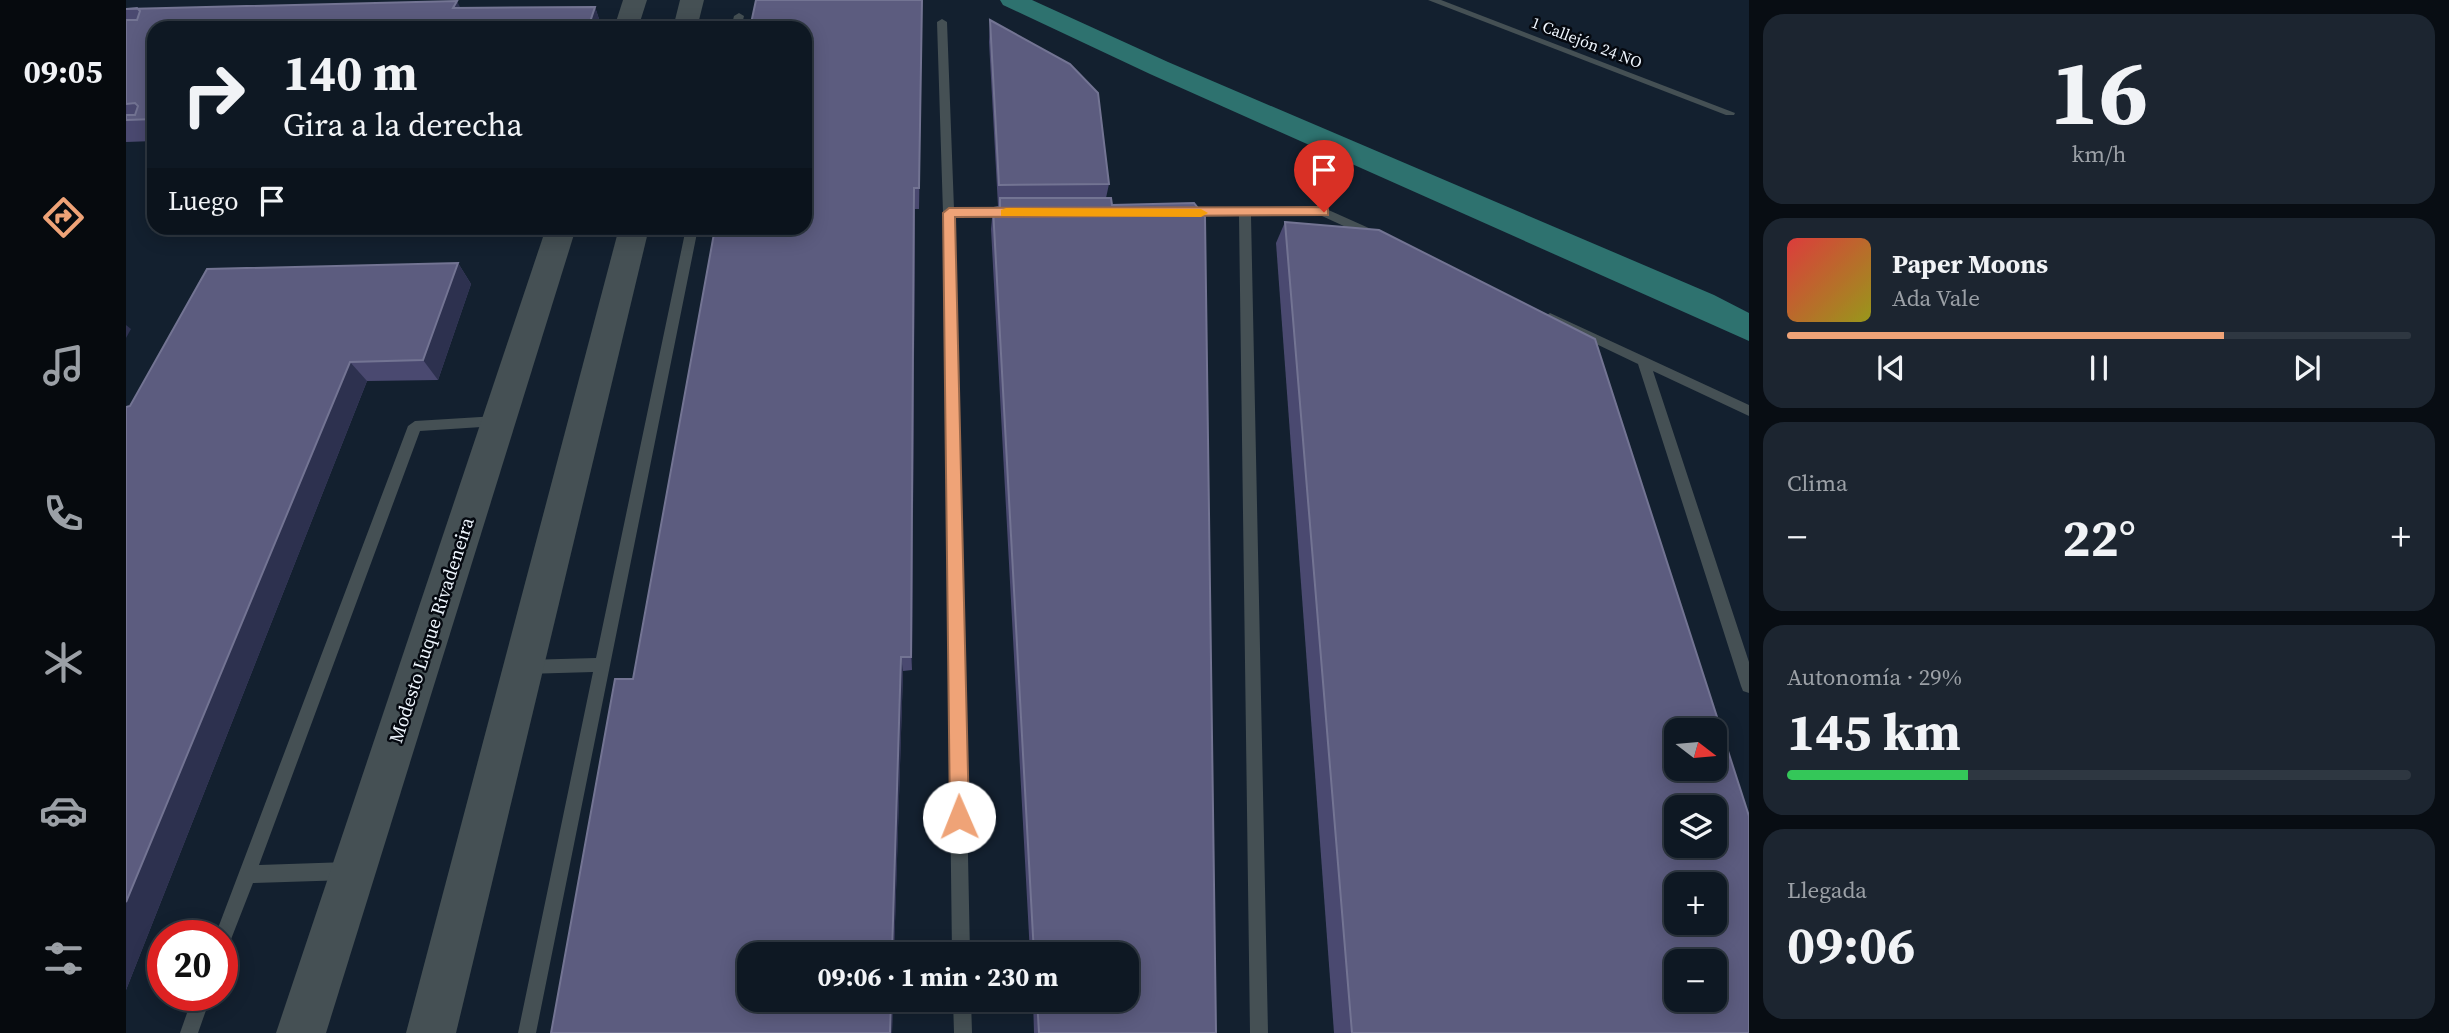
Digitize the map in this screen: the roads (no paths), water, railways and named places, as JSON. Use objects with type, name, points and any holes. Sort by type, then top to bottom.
[{"type":"street","points":[[628,21],[635,0]]},
{"type":"street","points":[[687,21],[692,0]]},
{"type":"street","name":"Modesto Luque Rivadeneira","points":[[301,1033],[559,235]]},
{"type":"street","points":[[431,1033],[632,235]]},
{"type":"lane","name":"1 Callejón 24 NO","points":[[1433,0],[1730,113]]},
{"type":"lane","points":[[738,21],[739,16]]},
{"type":"lane","points":[[942,22],[949,213],[961,942]]},
{"type":"lane","points":[[1177,213],[1324,212],[1385,240]]},
{"type":"lane","points":[[949,213],[1030,213]]},
{"type":"lane","points":[[1244,213],[1259,1033]]},
{"type":"lane","points":[[527,1033],[691,235]]},
{"type":"lane","points":[[1532,309],[1749,411]]},
{"type":"lane","points":[[1643,360],[1749,686]]},
{"type":"lane","points":[[230,920],[415,426],[499,421]]},
{"type":"lane","points":[[523,667],[601,665]]},
{"type":"lane","points":[[247,874],[353,871]]},
{"type":"lane","points":[[188,1033],[196,1011]]},
{"type":"lane","points":[[962,1012],[963,1033]]},
{"type":"waterway","points":[[1012,0],[1159,68],[1702,304],[1749,328]]}]
